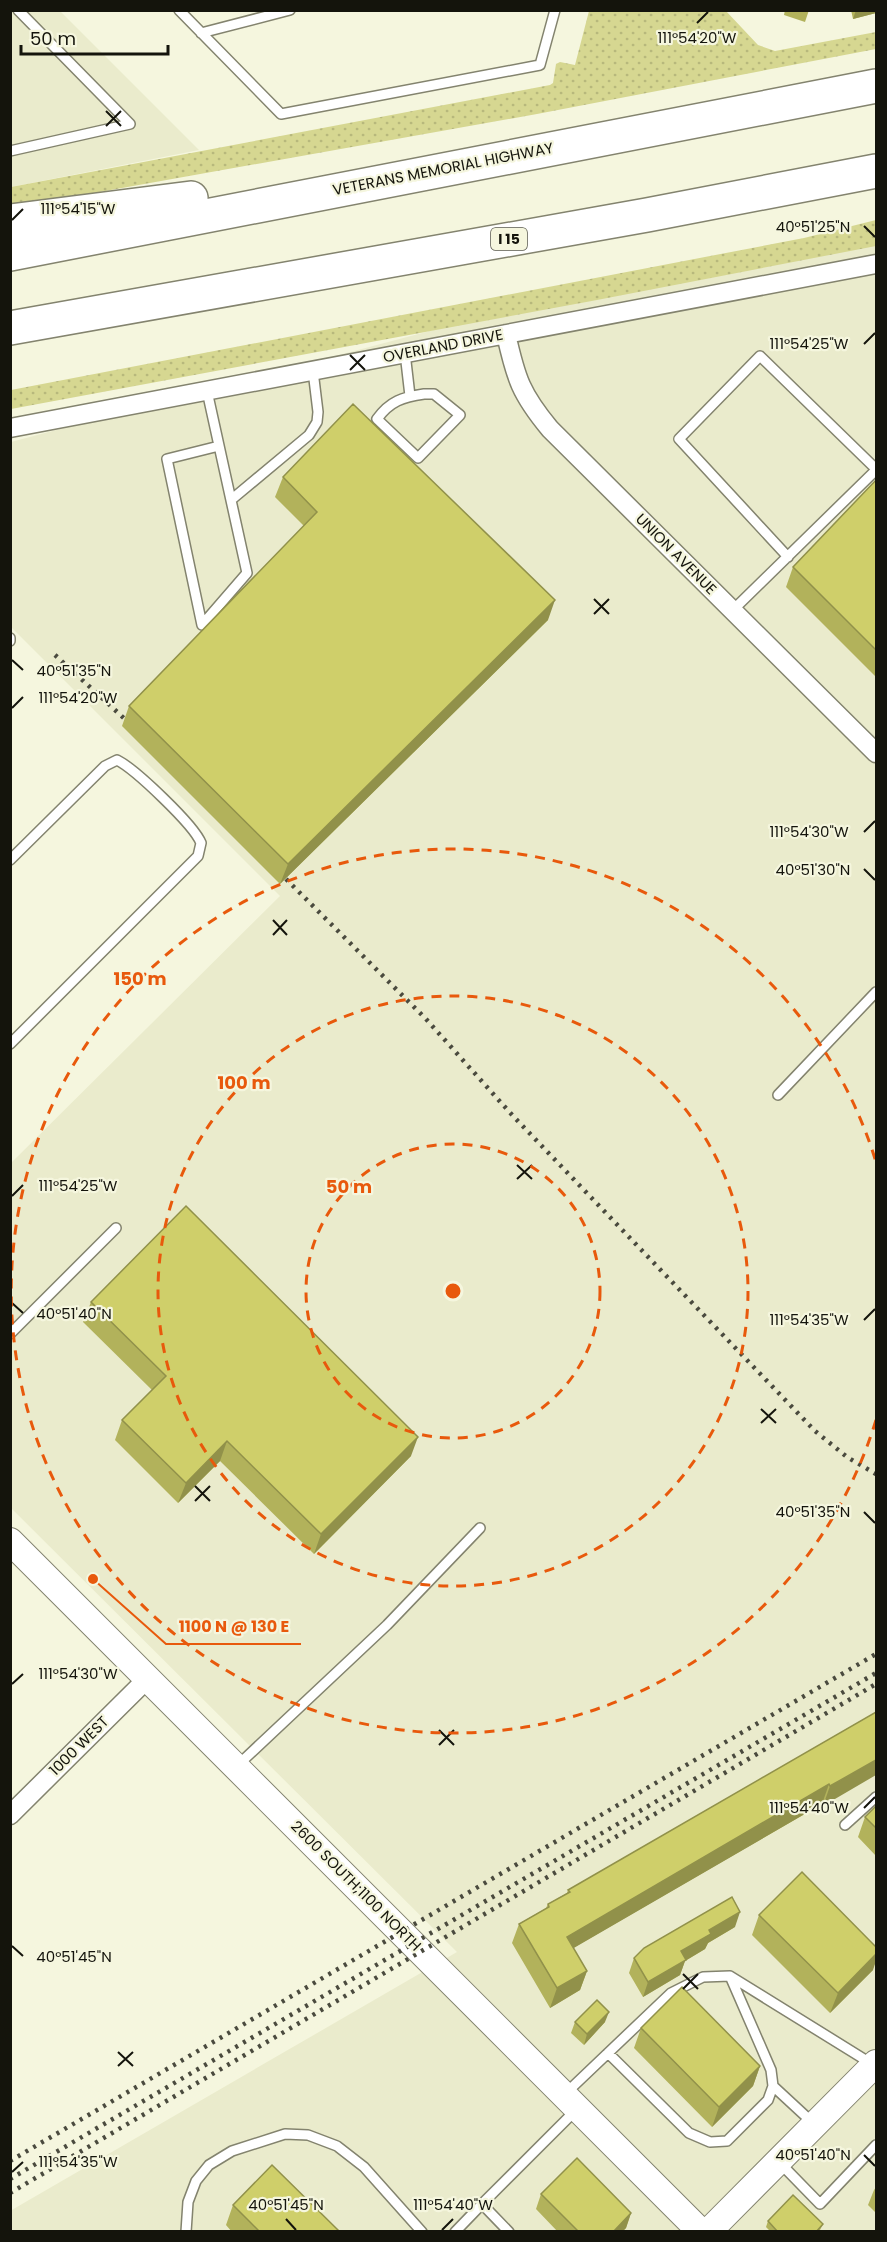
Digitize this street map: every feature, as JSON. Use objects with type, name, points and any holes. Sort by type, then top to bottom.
[{"type":"highway","name":"VETERANS MEMORIAL HIGHWAY","points":[[10,254],[876,86]]},
{"type":"highway","points":[[10,221],[466,164]]},
{"type":"highway","name":"I 15","points":[[10,328],[647,215],[876,171]]},
{"type":"highway","points":[[10,348],[142,305]]},
{"type":"main road","name":"2600 SOUTH;1100 NORTH","points":[[10,1540],[700,2232]]},
{"type":"main road","points":[[708,2232],[875,2064]]},
{"type":"street","name":"OVERLAND DRIVE","points":[[10,429],[876,264]]},
{"type":"street","name":"UNION AVENUE","points":[[506,334],[514,370],[522,391],[550,429],[876,753]]},
{"type":"street","name":"1000 WEST","points":[[10,1815],[148,1678]]},
{"type":"lane","points":[[10,151],[130,124],[18,10]]},
{"type":"lane","points":[[178,10],[281,114],[540,65],[555,10]]},
{"type":"lane","points":[[201,33],[290,10]]},
{"type":"lane","points":[[405,353],[410,396]]},
{"type":"lane","points":[[733,610],[788,557],[876,470],[760,356],[679,439],[788,557]]},
{"type":"lane","points":[[231,500],[309,435],[317,422],[318,412],[313,371]]},
{"type":"lane","points":[[207,391],[248,573],[202,625],[167,459],[219,446]]},
{"type":"lane","points":[[434,394],[460,416],[418,458],[377,419],[391,403],[410,396],[434,394]]},
{"type":"lane","points":[[10,860],[105,766],[117,760],[132,770],[194,830],[201,843],[201,850],[190,864],[10,1044]]},
{"type":"lane","points":[[778,1095],[876,992]]},
{"type":"lane","points":[[10,1334],[116,1228]]},
{"type":"lane","points":[[236,1766],[387,1625],[480,1528]]},
{"type":"lane","points":[[845,1824],[876,1797]]},
{"type":"lane","points":[[608,2053],[689,2133],[710,2142],[727,2141],[768,2100],[773,2086],[771,2070],[730,1976]]},
{"type":"lane","points":[[455,2232],[571,2102],[608,2053],[671,1993],[703,1977],[730,1976],[875,2064]]},
{"type":"lane","points":[[773,2086],[815,2125]]},
{"type":"lane","points":[[186,2232],[188,2202],[196,2181],[209,2165],[232,2151],[285,2134],[308,2135],[337,2146],[364,2167],[422,2232]]},
{"type":"lane","points":[[778,2162],[820,2204],[876,2145]]},
{"type":"lane","points":[[482,2204],[509,2232]]},
{"type":"shaded area","points":[[11,11],[60,11],[199,150],[11,187]]},
{"type":"shaded area","points":[[876,232],[876,2231],[11,2232],[10,2211],[457,1952],[11,1508],[11,1163],[280,896],[11,627],[11,442],[607,284]]},
{"type":"green space","points":[[589,11],[726,11],[758,45],[775,51],[876,32],[876,49],[537,114],[94,193],[11,204],[11,187],[550,85],[553,83],[556,64],[560,62],[575,65]]},
{"type":"green space","points":[[876,220],[876,246],[11,409],[11,390],[804,238]]},
{"type":"building","points":[[353,404],[555,600],[288,864],[129,706],[317,512],[283,477]]},
{"type":"building","points":[[876,480],[876,650],[793,567]]},
{"type":"building","points":[[186,1206],[418,1437],[321,1534],[227,1441],[186,1483],[122,1420],[166,1376],[91,1302]]},
{"type":"building","points":[[876,1712],[876,1760],[830,1786],[829,1784],[567,1937],[587,1971],[557,1988],[519,1924],[549,1907],[548,1904],[570,1892],[568,1890]]},
{"type":"building","points":[[876,1806],[876,1828],[865,1817]]},
{"type":"building","points":[[802,1872],[876,1947],[876,1954],[838,1993],[759,1915]]},
{"type":"building","points":[[732,1897],[740,1912],[709,1930],[711,1934],[681,1951],[686,1960],[648,1982],[634,1958],[644,1948]]},
{"type":"building","points":[[682,1987],[760,2066],[719,2107],[641,2028]]},
{"type":"building","points":[[597,2000],[609,2012],[587,2034],[575,2022]]},
{"type":"building","points":[[577,2158],[631,2213],[613,2232],[579,2232],[541,2194]]},
{"type":"building","points":[[272,2165],[340,2232],[260,2232],[233,2205]]},
{"type":"building","points":[[793,2195],[823,2224],[816,2232],[778,2232],[768,2221]]},
{"type":"railway","points":[[55,655],[127,721]]},
{"type":"railway","points":[[286,879],[426,1019],[513,1116],[815,1431],[847,1457],[876,1474]]},
{"type":"railway","points":[[10,2161],[876,1654]]},
{"type":"railway","points":[[10,2179],[876,1673]]},
{"type":"railway","points":[[10,2193],[876,1684]]},
{"type":"place","name":"1100 N @ 130 E","points":[[93,1579]]}]
